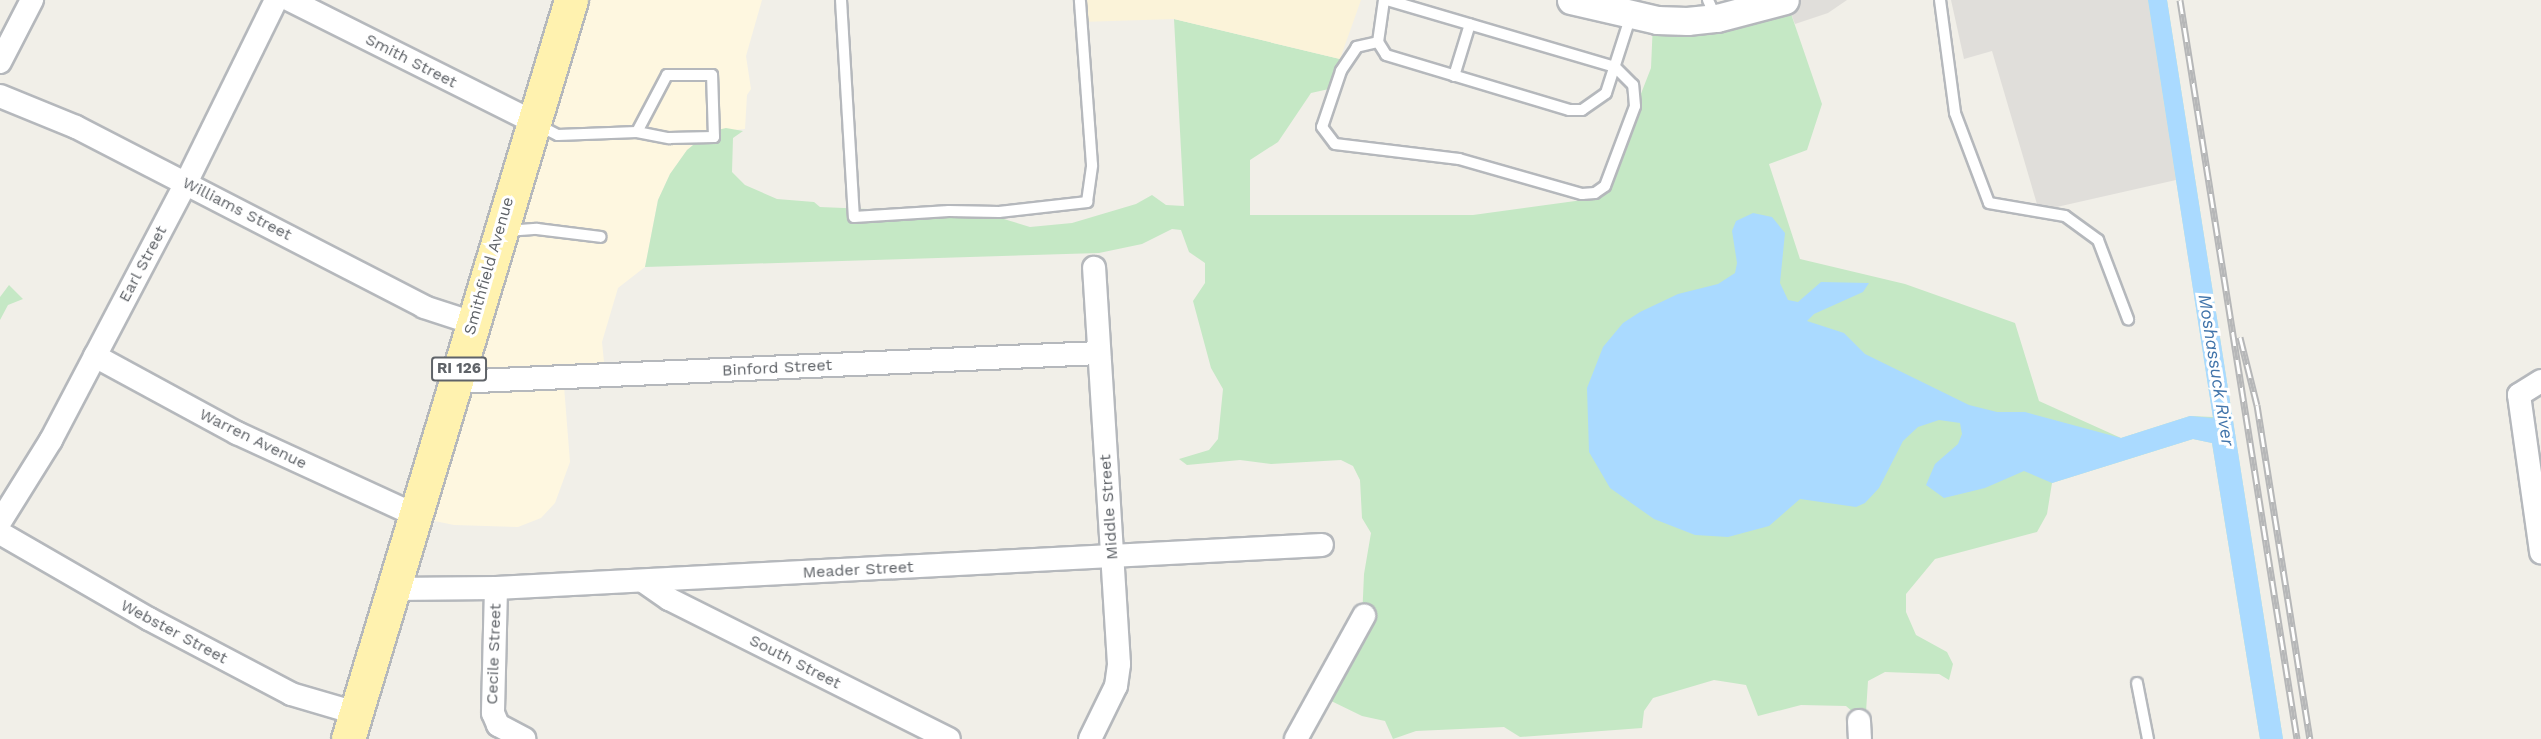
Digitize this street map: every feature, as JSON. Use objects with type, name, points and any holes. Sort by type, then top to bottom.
[{"type":"main road","name":"Smithfield Avenue","points":[[352,726],[532,122],[571,0]]},
{"type":"main road","points":[[560,32],[583,0]]},
{"type":"street","points":[[0,62],[32,0]]},
{"type":"street","name":"Earl Street","points":[[0,522],[51,441],[186,183],[276,0]]},
{"type":"street","name":"Smith Street","points":[[290,0],[532,122]]},
{"type":"street","points":[[1571,0],[1631,15],[1687,21],[1716,6],[1785,0]]},
{"type":"street","name":"Williams Street","points":[[0,96],[76,127],[424,308],[473,323]]},
{"type":"street","name":"Middle Street","points":[[1090,739],[1119,674],[1094,268]]},
{"type":"street","name":"Binford Street","points":[[455,382],[1099,353]]},
{"type":"street","name":"Warren Avenue","points":[[95,356],[237,433],[415,515]]},
{"type":"street","points":[[2541,381],[2519,395],[2541,552]]},
{"type":"street","name":"Webster Street","points":[[0,533],[148,619],[352,726]]},
{"type":"street","name":"Meader Street","points":[[393,589],[496,588],[1322,546]]},
{"type":"street","name":"South Street","points":[[643,581],[669,599],[949,739]]},
{"type":"street","name":"Cecile Street","points":[[496,588],[493,713],[498,725],[524,739]]},
{"type":"street","points":[[1296,739],[1364,616]]},
{"type":"lane","points":[[841,0],[854,217],[999,212],[1087,202],[1092,165],[1080,0]]},
{"type":"lane","points":[[1383,0],[1378,42],[1386,55],[1569,110],[1582,110],[1606,93],[1631,15]]},
{"type":"lane","points":[[1378,42],[1357,47],[1341,71],[1322,127],[1335,144],[1459,159],[1582,194],[1605,186],[1635,106],[1633,85],[1615,67],[1388,0]]},
{"type":"lane","points":[[1940,0],[1956,113],[1989,203],[2065,216],[2098,240],[2128,319]]},
{"type":"lane","points":[[1454,76],[1470,24]]},
{"type":"lane","points":[[532,122],[558,135],[637,132],[669,138],[714,137],[712,75],[667,75],[637,132]]},
{"type":"lane","points":[[499,232],[537,229],[601,237]]},
{"type":"lane","points":[[2137,683],[2148,739]]},
{"type":"shaded area","points":[[570,0],[762,0],[746,56],[751,89],[747,95],[745,129],[709,132],[687,150],[670,174],[658,200],[645,267],[618,288],[602,342],[606,382],[564,386],[570,462],[555,503],[541,518],[518,527],[454,525],[415,517]]},
{"type":"shaded area","points":[[1786,0],[1847,0],[1828,13],[1795,24]]},
{"type":"shaded area","points":[[1951,0],[2148,0],[2176,180],[2039,211],[1992,51],[1964,59]]},
{"type":"green space","points":[[2148,0],[2167,0],[2283,739],[2260,739],[2212,443],[2193,439],[2052,483],[2047,514],[2037,532],[1935,559],[1906,594],[1906,612],[1916,635],[1947,652],[1953,664],[1949,680],[1939,674],[1885,672],[1868,681],[1866,712],[1860,718],[1846,706],[1801,705],[1758,716],[1746,685],[1714,680],[1653,698],[1644,711],[1642,728],[1520,737],[1504,727],[1416,731],[1393,739],[1385,721],[1362,716],[1323,697],[1362,619],[1364,574],[1371,533],[1362,518],[1360,480],[1353,466],[1341,460],[1271,464],[1240,460],[1187,465],[1179,459],[1209,450],[1218,439],[1223,389],[1211,368],[1193,301],[1205,283],[1205,263],[1189,252],[1181,230],[1172,229],[1142,244],[1099,253],[645,267],[658,200],[670,174],[687,150],[709,132],[726,128],[743,131],[733,138],[732,172],[745,185],[777,199],[814,202],[820,207],[987,214],[1030,227],[1072,223],[1136,204],[1152,195],[1166,205],[1184,206],[1174,19],[1340,59],[1329,89],[1311,93],[1278,142],[1250,160],[1250,215],[1473,215],[1590,199],[1605,186],[1651,68],[1653,22],[1787,2],[1822,104],[1807,150],[1769,164],[1800,259],[1905,284],[2015,323],[2039,401],[2121,438],[2190,416],[2213,417]]},
{"type":"green space","points":[[9,285],[23,299],[8,305],[0,320],[0,297]]},
{"type":"sand","points":[[1080,0],[1361,0],[1340,59],[1174,19],[1081,22]]},
{"type":"water","name":"Moshassuck River","points":[[2148,0],[2167,0],[2283,739],[2260,739],[2212,443],[2193,439],[2052,483],[2024,471],[1985,488],[1944,498],[1926,485],[1935,464],[1958,444],[1962,434],[1960,423],[1939,420],[1918,427],[1903,441],[1879,488],[1865,503],[1856,507],[1800,499],[1769,526],[1728,537],[1695,535],[1654,519],[1610,488],[1589,452],[1587,388],[1603,347],[1623,323],[1640,312],[1678,294],[1718,284],[1735,273],[1737,263],[1732,231],[1736,221],[1753,213],[1772,217],[1785,233],[1780,283],[1788,300],[1798,302],[1821,282],[1869,283],[1863,292],[1814,314],[1807,321],[1844,333],[1865,354],[1969,405],[1997,412],[2025,412],[2121,438],[2190,416],[2213,418]]},
{"type":"railway","points":[[2180,0],[2297,739]]},
{"type":"railway","points":[[2240,337],[2257,405],[2310,739]]}]
